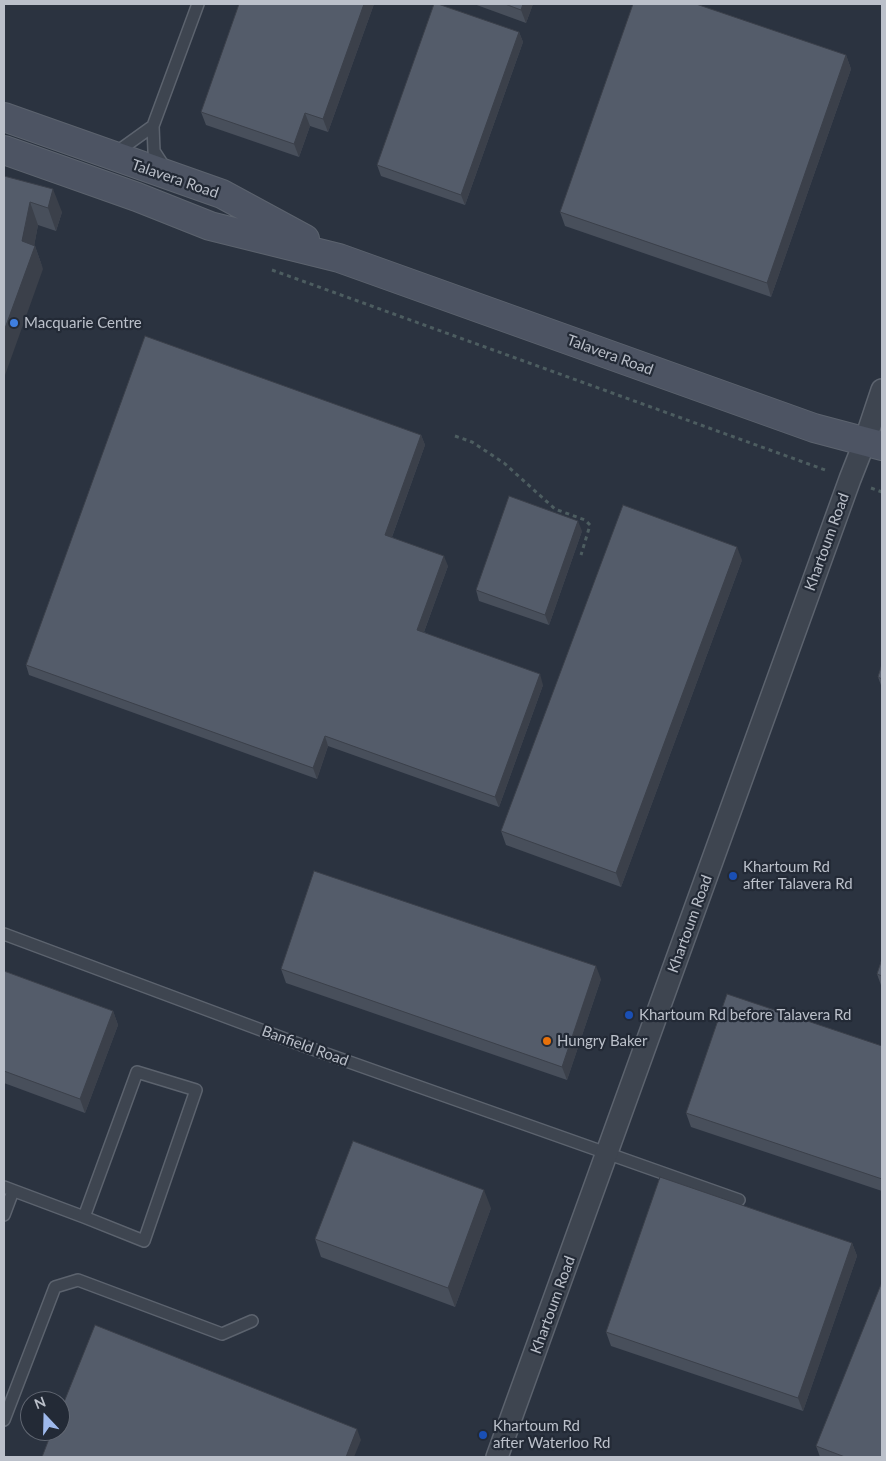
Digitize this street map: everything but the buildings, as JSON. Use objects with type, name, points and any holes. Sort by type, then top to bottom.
[{"type":"main road","name":"Talavera Road","points":[[4,117],[222,194],[339,258]]},
{"type":"main road","name":"Talavera Road","points":[[4,150],[138,197],[210,226],[339,258],[814,428],[874,444]]},
{"type":"street","name":"Khartoum Road","points":[[497,1457],[608,1155],[850,479],[874,444],[882,390]]},
{"type":"lane","points":[[171,177],[154,151],[153,126],[198,4]]},
{"type":"lane","points":[[112,156],[153,126]]},
{"type":"lane","name":"Banfield Road","points":[[4,934],[304,1046],[739,1200]]},
{"type":"lane","points":[[4,1215],[8,1189],[84,1217],[144,1242],[196,1090],[137,1072],[84,1217]]},
{"type":"lane","points":[[4,1420],[54,1287],[78,1280],[222,1334],[252,1321]]},
{"type":"path","points":[[264,267],[882,492]]},
{"type":"path","points":[[455,436],[472,442],[504,462],[555,509],[585,520],[590,525],[581,555]]},
{"type":"place","name":"Macquarie Centre","points":[[14,323]]},
{"type":"place","name":"Khartoum Rd after Talavera Rd","points":[[733,876]]},
{"type":"place","name":"Khartoum Rd before Talavera Rd","points":[[629,1015]]},
{"type":"place","name":"Hungry Baker","points":[[547,1041]]},
{"type":"place","name":"Khartoum Rd after Waterloo Rd","points":[[483,1435]]}]
